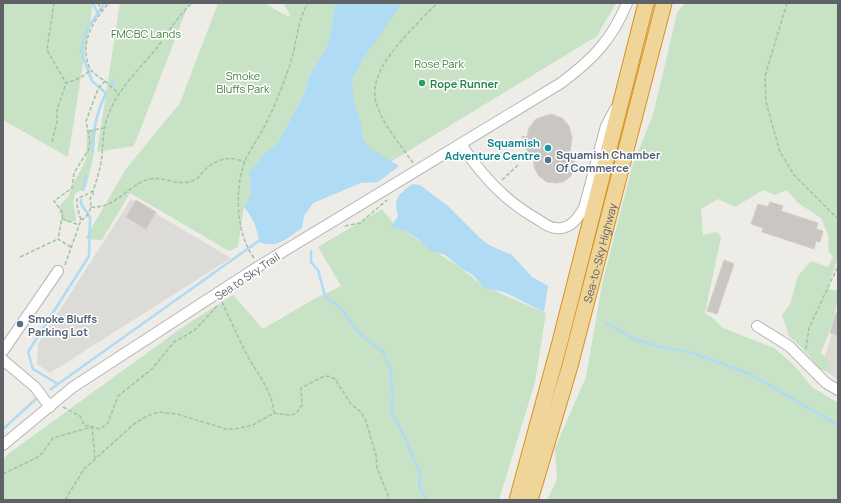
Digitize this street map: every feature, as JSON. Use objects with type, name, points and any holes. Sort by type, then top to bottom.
[{"type":"highway","name":"Sea-to-Sky Highway","points":[[517,500],[560,342],[646,3]]},
{"type":"highway","name":"Sea-to-Sky Highway","points":[[530,500],[570,366],[664,3]]},
{"type":"street","points":[[3,445],[73,387],[260,266],[417,169],[561,83],[586,64],[602,48],[613,32],[627,3]]},
{"type":"street","points":[[461,144],[494,187],[512,203],[550,226],[560,228],[571,224],[577,219],[584,208],[606,126],[623,93]]},
{"type":"street","points":[[3,351],[58,271]]},
{"type":"street","points":[[757,326],[789,346],[826,383],[838,390]]},
{"type":"street","points":[[3,360],[35,387],[50,407]]},
{"type":"path","points":[[54,3],[47,50],[66,84]]},
{"type":"path","points":[[98,3],[102,11]]},
{"type":"path","points":[[109,3],[90,28],[85,47],[91,70],[119,94]]},
{"type":"path","points":[[58,271],[66,264],[81,220],[87,216],[91,208],[90,198],[93,195],[92,190],[102,157],[103,128],[110,111],[119,94],[157,47],[181,14],[192,3]]},
{"type":"path","points":[[260,266],[250,253],[245,241],[239,216],[238,198],[245,162],[267,121],[288,71],[300,25],[308,3]]},
{"type":"path","points":[[415,165],[382,117],[376,101],[375,92],[377,80],[383,65],[396,48],[437,3]]},
{"type":"path","points":[[787,3],[764,76],[766,102],[780,152],[794,175],[838,219]]},
{"type":"path","points":[[52,142],[57,122],[57,110],[66,84],[91,70]]},
{"type":"path","points":[[58,239],[62,213],[54,201],[73,186],[74,173],[89,149],[90,130],[86,121],[98,89],[104,81]]},
{"type":"path","points":[[90,130],[103,128]]},
{"type":"path","points":[[91,208],[114,201],[144,181],[150,179],[186,182],[194,181],[203,171],[221,159],[238,159],[245,162]]},
{"type":"path","points":[[494,187],[518,165]]},
{"type":"path","points":[[81,220],[76,206],[77,199],[92,190]]},
{"type":"path","points":[[342,226],[360,223],[388,200]]},
{"type":"path","points":[[62,219],[79,225]]},
{"type":"path","points":[[58,239],[71,247]]},
{"type":"path","points":[[20,257],[58,239]]},
{"type":"path","points":[[806,362],[809,328],[838,266]]},
{"type":"path","name":"Sea to Sky Trail","points":[[3,474],[40,456],[53,438],[92,427],[100,430],[108,423],[118,396],[152,369],[174,342],[195,330],[210,312],[228,298]]},
{"type":"path","points":[[222,302],[248,356],[268,390],[273,401],[274,413]]},
{"type":"path","points":[[65,500],[84,469],[134,424],[146,416],[159,412],[184,415],[226,429],[246,427],[253,425],[274,413],[289,415],[296,414],[302,404],[301,388],[322,377],[328,376],[335,379],[351,404],[362,412],[376,455],[377,468],[390,500]]},
{"type":"path","points":[[61,405],[67,411],[80,416],[84,425],[92,427],[95,458]]},
{"type":"shaded area","points":[[131,199],[231,258],[50,373],[37,364],[38,344]]},
{"type":"shaded area","points":[[838,315],[838,380],[821,368]]},
{"type":"green space","points":[[3,3],[93,3],[68,157],[3,120]]},
{"type":"green space","name":"FMCBC Lands","points":[[120,3],[189,3],[134,146],[97,152]]},
{"type":"green space","name":"Smoke Bluffs Park","points":[[218,3],[264,3],[289,17],[290,15],[283,3],[335,3],[329,41],[323,54],[309,76],[304,94],[277,144],[267,152],[249,178],[251,195],[299,230],[280,242],[265,244],[259,242],[254,223],[244,207],[238,247],[229,251],[130,193],[102,240],[85,239],[126,169],[180,103]]},
{"type":"green space","name":"Rose Park","points":[[392,3],[616,3],[597,36],[387,164],[359,139],[345,79]]},
{"type":"green space","points":[[685,3],[838,3],[838,258],[829,284],[830,290],[837,290],[837,304],[833,321],[821,352],[829,363],[831,371],[821,370],[789,336],[782,315],[790,304],[798,276],[811,261],[828,267],[833,257],[829,252],[828,235],[821,218],[798,203],[787,190],[775,195],[763,190],[735,207],[718,199],[701,209],[703,235],[717,232],[721,237],[705,313],[723,328],[774,348],[793,364],[812,387],[838,403],[838,500],[547,500],[557,480],[555,448],[586,377],[602,284],[632,167],[653,115],[677,13]]},
{"type":"green space","points":[[87,130],[96,130],[93,159],[86,187],[75,194],[74,205],[76,221],[66,222],[59,212],[61,204],[69,196],[72,186],[86,160]]},
{"type":"green space","points":[[382,209],[394,224],[462,269],[483,286],[546,313],[535,382],[499,500],[3,500],[3,460],[8,454],[184,326],[233,295],[263,329],[314,299],[341,286],[318,247]]},
{"type":"water","points":[[335,3],[402,3],[363,59],[352,79],[354,102],[360,119],[363,140],[371,149],[399,166],[378,182],[361,183],[313,203],[304,216],[302,228],[287,239],[272,244],[259,242],[254,223],[244,207],[251,195],[249,173],[265,153],[277,144],[304,94],[309,76],[323,54],[329,41]]},
{"type":"water","points":[[412,184],[420,185],[448,206],[480,238],[489,245],[512,255],[532,277],[548,286],[544,312],[504,292],[484,288],[473,275],[461,268],[445,255],[430,250],[418,239],[405,231],[391,227],[398,216],[396,205],[398,197]]},
{"type":"building","name":"Squamish Adventure Centre","points":[[551,114],[562,118],[569,126],[572,138],[570,152],[573,154],[575,161],[575,167],[571,176],[563,182],[556,183],[547,182],[539,176],[534,167],[534,160],[528,153],[522,136],[527,137],[529,128],[536,119]]},
{"type":"building","points":[[136,200],[156,212],[146,229],[126,217]]},
{"type":"building","points":[[770,202],[783,206],[781,211],[818,223],[816,229],[823,231],[820,242],[816,241],[814,249],[762,232],[763,228],[751,224],[758,204],[768,207]]},
{"type":"building","points":[[724,260],[734,264],[717,314],[707,311]]},
{"type":"building","points":[[836,313],[838,313],[838,335],[830,333]]},
{"type":"waterway","points":[[93,3],[97,12]]},
{"type":"waterway","points":[[93,152],[96,122],[106,93],[92,81],[81,51],[89,26],[105,3]]},
{"type":"waterway","points":[[111,86],[115,80]]},
{"type":"waterway","points":[[83,190],[86,175]]},
{"type":"waterway","points":[[58,384],[33,369],[28,352],[89,256],[90,217],[81,204],[81,200]]},
{"type":"waterway","points":[[51,389],[260,240]]},
{"type":"waterway","points":[[311,251],[311,262],[318,270],[325,296],[341,309],[359,333],[383,352],[390,367],[393,396],[392,413],[406,440],[420,473],[419,485],[426,500]]},
{"type":"waterway","points":[[606,323],[632,338],[660,347],[693,353],[750,374],[838,425]]},
{"type":"waterway","points":[[3,429],[36,399]]},
{"type":"place","name":"Rope Runner","points":[[422,83]]},
{"type":"place","name":"Squamish Adventure Centre","points":[[548,148]]},
{"type":"place","name":"Squamish Chamber Of Commerce","points":[[548,160]]},
{"type":"place","name":"Smoke Bluffs Parking Lot","points":[[20,324]]}]
